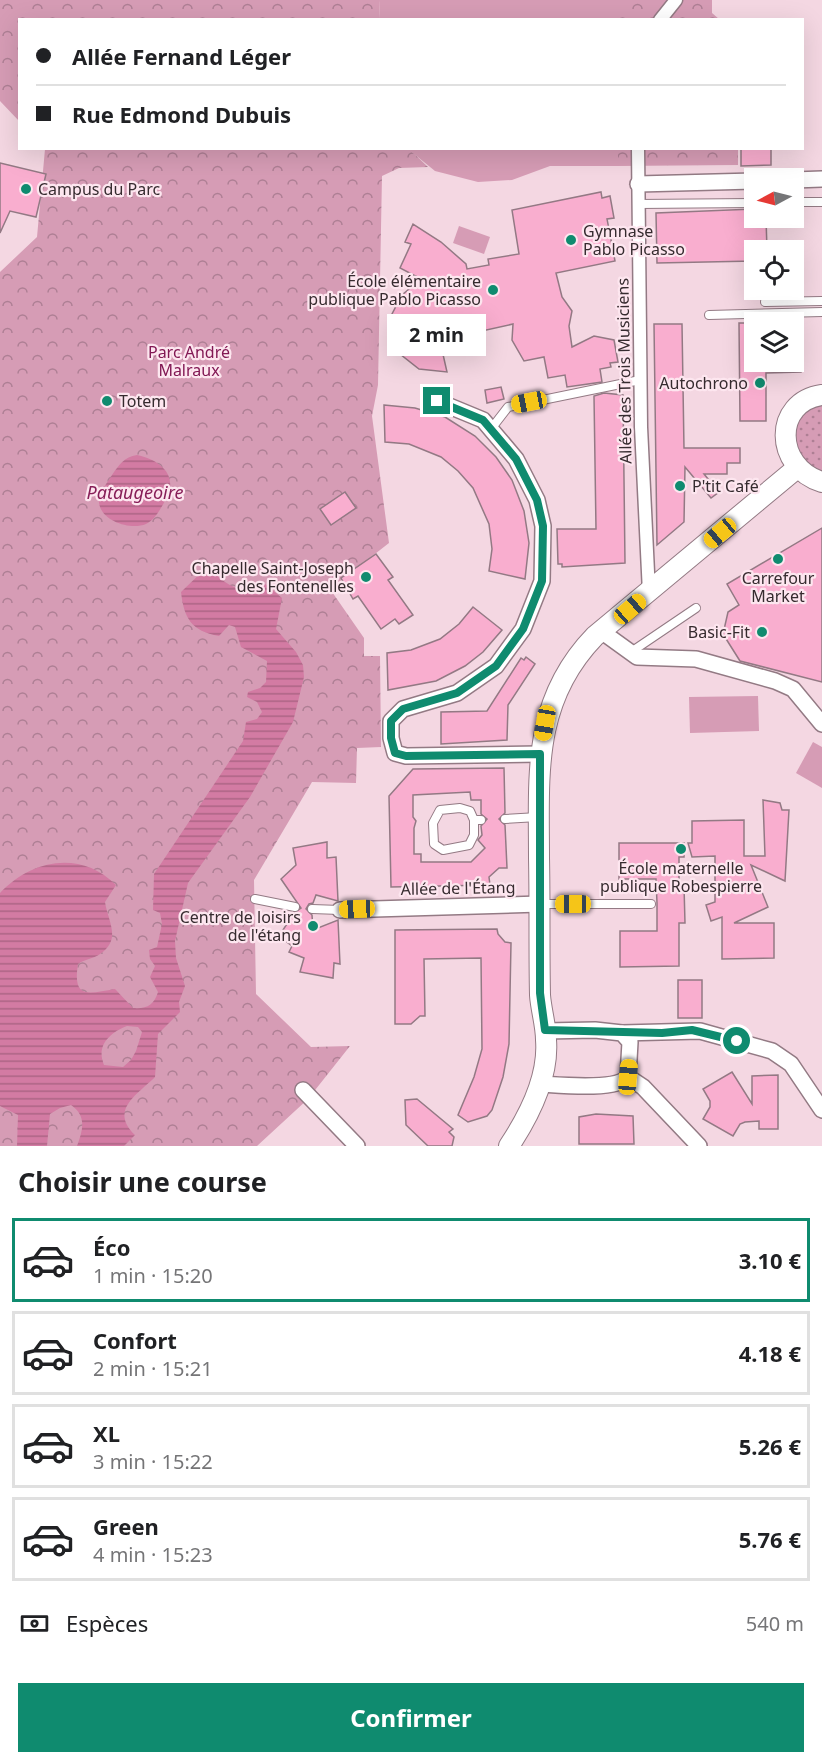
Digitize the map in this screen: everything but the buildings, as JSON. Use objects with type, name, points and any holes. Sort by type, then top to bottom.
[{"type":"street","points":[[662,18],[676,0]]},
{"type":"street","name":"Allée des Trois Musiciens","points":[[638,150],[640,380],[646,567],[649,593]]},
{"type":"street","points":[[804,180],[822,179]]},
{"type":"street","points":[[638,184],[744,181]]},
{"type":"street","points":[[822,395],[807,400],[798,407],[786,428],[785,442],[789,456],[797,468],[809,478],[822,482]]},
{"type":"street","points":[[437,401],[483,420],[516,459],[537,500],[545,544],[542,581],[523,629],[496,666],[457,693],[403,709],[391,721],[391,738],[395,753],[406,756],[540,754]]},
{"type":"street","points":[[509,1146],[531,1108],[545,1060],[545,1030],[541,999],[540,754],[545,723],[560,683],[580,652],[601,631],[797,468]]},
{"type":"street","points":[[601,631],[629,653],[645,659],[710,662],[775,681],[793,689],[822,724]]},
{"type":"street","name":"Allée de l'Étang","points":[[340,910],[540,904]]},
{"type":"street","points":[[545,1030],[595,1030],[622,1033],[700,1031],[772,1051],[791,1064],[822,1110]]},
{"type":"street","points":[[540,1083],[608,1085],[621,1083],[628,1077],[630,1042],[622,1033]]},
{"type":"street","points":[[628,1077],[643,1087],[699,1146]]},
{"type":"street","points":[[303,1090],[357,1146]]},
{"type":"lane","points":[[804,202],[822,202]]},
{"type":"lane","points":[[638,204],[744,203]]},
{"type":"lane","points":[[765,302],[822,300]]},
{"type":"lane","points":[[708,315],[822,312]]},
{"type":"lane","points":[[491,429],[508,406],[640,380]]},
{"type":"lane","points":[[629,653],[696,608]]},
{"type":"lane","points":[[459,808],[470,811],[478,820],[470,844],[443,850],[434,844],[433,823],[440,810],[459,808]]},
{"type":"lane","points":[[505,819],[539,816]]},
{"type":"lane","points":[[255,899],[295,907]]},
{"type":"lane","points":[[540,904],[651,904]]},
{"type":"lane","points":[[312,909],[340,910]]},
{"type":"green space","points":[[0,0],[379,0],[380,18],[18,18],[18,120],[0,101]]},
{"type":"green space","points":[[379,0],[616,0],[616,18],[380,18]]},
{"type":"green space","points":[[616,0],[712,0],[712,13],[718,18],[616,18]]},
{"type":"green space","name":"Parc André Malraux","points":[[45,150],[410,150],[428,167],[399,168],[382,176],[378,385],[372,416],[389,543],[330,589],[364,638],[364,656],[380,656],[381,747],[357,748],[356,783],[312,782],[254,880],[256,994],[311,1047],[350,1046],[308,1099],[257,1146],[0,1146],[0,272],[37,237]]},
{"type":"green space","points":[[409,150],[618,150],[618,166],[550,166],[512,180],[478,182],[435,171]]},
{"type":"green space","points":[[618,150],[738,150],[738,165],[618,166]]},
{"type":"green space","points":[[459,226],[490,237],[484,254],[453,243]]},
{"type":"green space","points":[[822,402],[822,473],[814,471],[792,445],[796,420],[815,403]]},
{"type":"green space","points":[[758,696],[759,731],[690,733],[689,697]]},
{"type":"green space","points":[[813,742],[822,747],[822,788],[796,773]]},
{"type":"water","name":"Pataugeoire","points":[[137,455],[153,461],[165,470],[169,476],[169,490],[160,510],[149,522],[139,526],[124,525],[103,513],[99,499],[102,490],[120,465]]},
{"type":"water","points":[[209,565],[226,583],[247,588],[264,583],[282,598],[276,629],[296,652],[303,665],[304,677],[293,722],[250,797],[188,883],[175,941],[176,958],[185,986],[179,1002],[180,1012],[158,1034],[155,1077],[128,1103],[125,1110],[128,1126],[135,1135],[124,1146],[77,1146],[82,1119],[71,1105],[50,1114],[47,1146],[17,1146],[18,1115],[0,1106],[0,893],[27,872],[57,863],[72,863],[102,874],[116,885],[105,902],[112,936],[107,948],[100,954],[78,964],[78,984],[80,989],[91,993],[115,989],[133,1008],[149,1005],[158,992],[150,977],[155,966],[150,959],[149,950],[157,947],[162,924],[160,913],[153,910],[154,874],[243,741],[246,722],[257,719],[262,712],[257,702],[247,697],[248,692],[260,688],[266,682],[267,661],[241,647],[235,627],[229,625],[219,636],[195,627],[184,609],[181,592]],"holes":[[[127,1026],[138,1027],[142,1032],[131,1060],[123,1067],[104,1065],[103,1046],[110,1036]]]},
{"type":"place","name":"Campus du Parc","points":[[26,189]]},
{"type":"place","name":"Gymnase Pablo Picasso","points":[[571,240]]},
{"type":"place","name":"École élémentaire publique Pablo Picasso","points":[[493,290]]},
{"type":"place","name":"Autochrono","points":[[760,383]]},
{"type":"place","name":"Totem","points":[[107,401]]},
{"type":"place","name":"P'tit Café","points":[[680,486]]},
{"type":"place","name":"Carrefour Market","points":[[778,559]]},
{"type":"place","name":"Chapelle Saint-Joseph des Fontenelles","points":[[366,577]]},
{"type":"place","name":"Basic-Fit","points":[[762,632]]},
{"type":"place","name":"École maternelle publique Robespierre","points":[[681,849]]},
{"type":"place","name":"Centre de loisirs de l'étang","points":[[313,926]]},
{"type":"route","points":[[437,401],[483,420],[516,459],[537,500],[543,526],[545,544],[542,581],[523,629],[496,666],[457,693],[403,709],[391,721],[391,738],[395,753],[406,756],[540,754],[540,993],[545,1030],[662,1033],[692,1030],[737,1041]]}]
